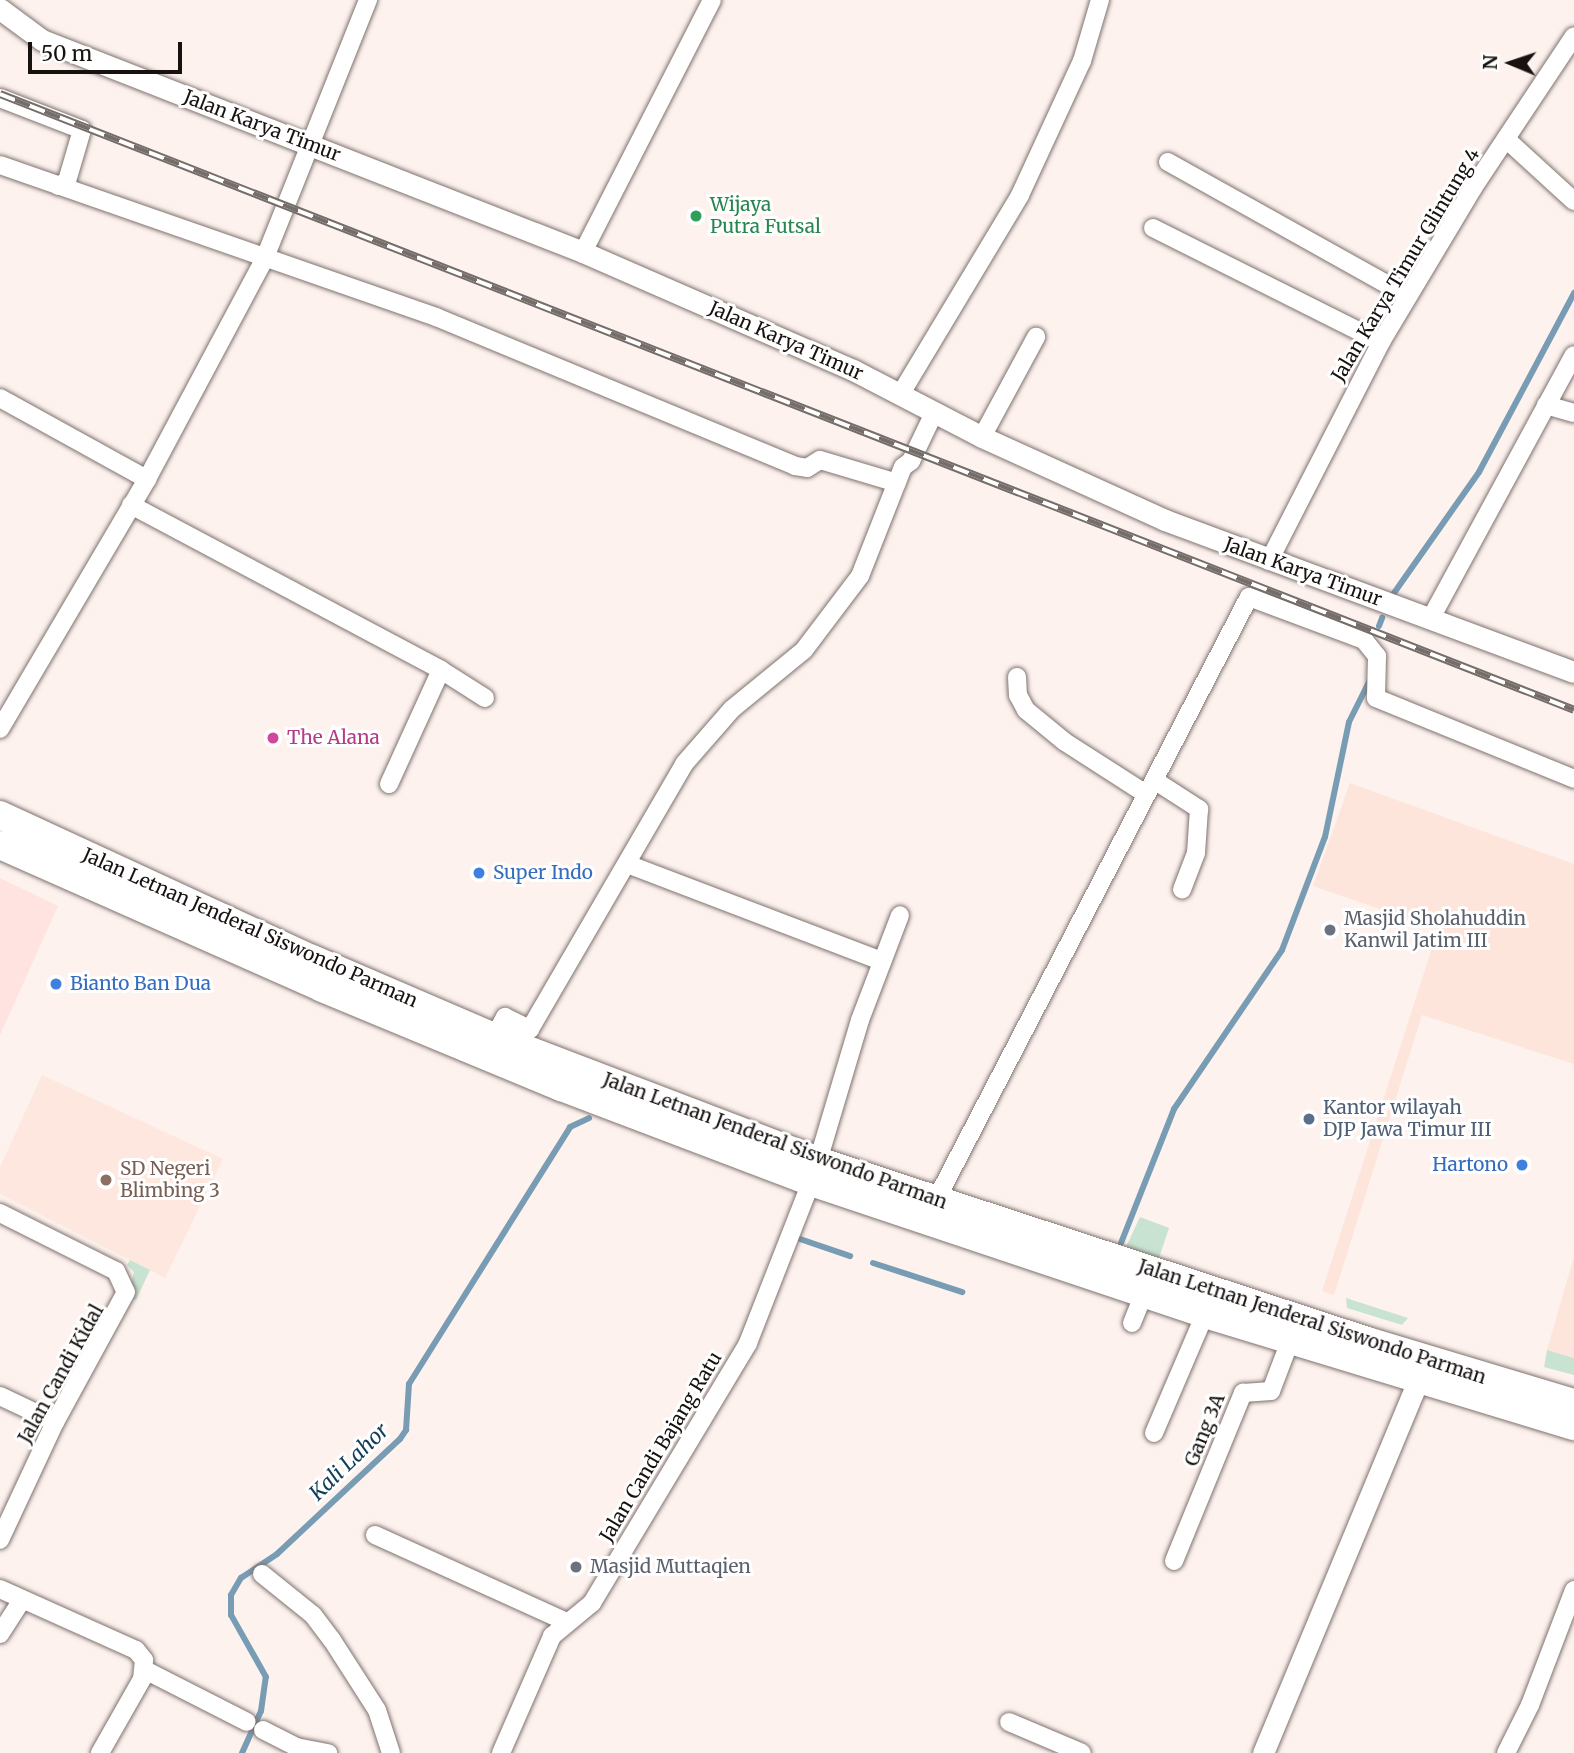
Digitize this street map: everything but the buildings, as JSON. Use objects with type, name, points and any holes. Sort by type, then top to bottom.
[{"type":"main road","name":"Jalan Letnan Jenderal Siswondo Parman","points":[[0,814],[312,959],[814,1171],[936,1200],[1356,1337],[1574,1403]]},
{"type":"main road","name":"Jalan Letnan Jenderal Siswondo Parman","points":[[0,845],[334,994],[1144,1293],[1418,1381],[1574,1426]]},
{"type":"street","points":[[0,729],[147,479],[264,260],[312,146],[368,0]]},
{"type":"street","points":[[583,253],[712,0]]},
{"type":"street","points":[[900,394],[1020,195],[1082,61],[1100,0]]},
{"type":"street","name":"Jalan Karya Timur","points":[[0,9],[42,40],[583,253],[900,394],[982,437],[1165,520],[1269,561],[1574,672]]},
{"type":"street","name":"Jalan Karya Timur Glintung 4","points":[[1269,561],[1381,342],[1506,139],[1574,36]]},
{"type":"street","points":[[0,98],[82,130],[67,181],[58,186]]},
{"type":"street","points":[[1506,139],[1574,201]]},
{"type":"street","points":[[1168,162],[1408,296]]},
{"type":"street","points":[[0,165],[264,260],[436,317],[795,466],[807,468],[820,460],[897,483]]},
{"type":"street","points":[[1153,228],[1381,342]]},
{"type":"street","points":[[982,437],[1036,337]]},
{"type":"street","points":[[1431,618],[1574,355]]},
{"type":"street","points":[[0,398],[147,479]]},
{"type":"street","points":[[1546,405],[1574,413]]},
{"type":"street","points":[[494,1037],[505,1017],[530,1029],[684,764],[732,709],[804,650],[860,576],[897,483],[934,413]]},
{"type":"street","points":[[131,505],[442,670],[485,698]]},
{"type":"street","points":[[936,1200],[1250,597],[1364,640],[1377,656],[1376,698],[1574,779]]},
{"type":"street","points":[[389,784],[442,670]]},
{"type":"street","points":[[1017,677],[1018,695],[1026,710],[1065,742],[1150,787],[1199,809],[1201,819],[1196,853],[1182,889]]},
{"type":"street","points":[[630,865],[882,961]]},
{"type":"street","name":"Jalan Candi Bajang Ratu","points":[[501,1753],[552,1636],[565,1621],[592,1603],[748,1343],[814,1171],[882,961],[900,915]]},
{"type":"street","name":"Jalan Candi Kidal","points":[[0,1213],[116,1271],[126,1286],[124,1303],[55,1422],[0,1540]]},
{"type":"street","points":[[1132,1323],[1144,1293]]},
{"type":"street","points":[[1154,1433],[1205,1314]]},
{"type":"street","name":"Gang 3A","points":[[1174,1561],[1243,1393],[1271,1391],[1290,1341]]},
{"type":"street","points":[[1263,1753],[1418,1381]]},
{"type":"street","points":[[0,1396],[55,1422]]},
{"type":"street","points":[[374,1535],[565,1621]]},
{"type":"street","points":[[262,1574],[313,1615],[332,1640],[377,1710],[391,1753]]},
{"type":"street","points":[[0,1589],[136,1650],[145,1670],[255,1726],[295,1750],[328,1753]]},
{"type":"street","points":[[1506,1753],[1530,1705],[1574,1590]]},
{"type":"street","points":[[0,1634],[22,1601]]},
{"type":"street","points":[[100,1753],[145,1670]]},
{"type":"street","points":[[1009,1722],[1082,1753]]},
{"type":"shaded area","points":[[1350,783],[1574,864],[1574,1064],[1422,1015],[1334,1295],[1322,1291],[1438,929],[1313,886]]},
{"type":"shaded area","points":[[0,878],[58,906],[0,1035]]},
{"type":"shaded area","name":"SD Negeri Blimbing 3","points":[[42,1075],[223,1159],[165,1278],[0,1194],[0,1167]]},
{"type":"shaded area","points":[[1574,1256],[1574,1358],[1547,1350]]},
{"type":"green space","points":[[1140,1217],[1169,1228],[1159,1258],[1126,1247]]},
{"type":"green space","points":[[130,1260],[150,1270],[136,1300],[128,1296],[134,1272],[127,1265]]},
{"type":"green space","points":[[1346,1298],[1408,1318],[1402,1325],[1347,1308]]},
{"type":"green space","points":[[1547,1350],[1574,1358],[1574,1375],[1544,1367]]},
{"type":"waterway","points":[[1394,593],[1479,472],[1574,293]]},
{"type":"waterway","points":[[1379,626],[1382,618]]},
{"type":"waterway","points":[[1121,1243],[1174,1109],[1282,950],[1325,837],[1349,722],[1371,678]]},
{"type":"waterway","name":"Kali Lahor","points":[[242,1753],[261,1711],[266,1677],[231,1615],[231,1595],[241,1578],[277,1554],[400,1439],[406,1430],[409,1384],[570,1127],[589,1118]]},
{"type":"waterway","points":[[800,1239],[850,1256]]},
{"type":"waterway","points":[[873,1263],[962,1292]]},
{"type":"railway","points":[[0,94],[1574,710]]},
{"type":"place","name":"Wijaya Putra Futsal","points":[[696,216]]},
{"type":"place","name":"The Alana","points":[[273,738]]},
{"type":"place","name":"Super Indo","points":[[479,873]]},
{"type":"place","name":"Masjid Sholahuddin Kanwil Jatim III","points":[[1330,930]]},
{"type":"place","name":"Bianto Ban Dua","points":[[56,984]]},
{"type":"place","name":"Kantor wilayah DJP Jawa Timur III","points":[[1309,1119]]},
{"type":"place","name":"Hartono","points":[[1522,1165]]},
{"type":"place","name":"SD Negeri Blimbing 3","points":[[106,1180]]},
{"type":"place","name":"Masjid Muttaqien","points":[[576,1567]]}]
